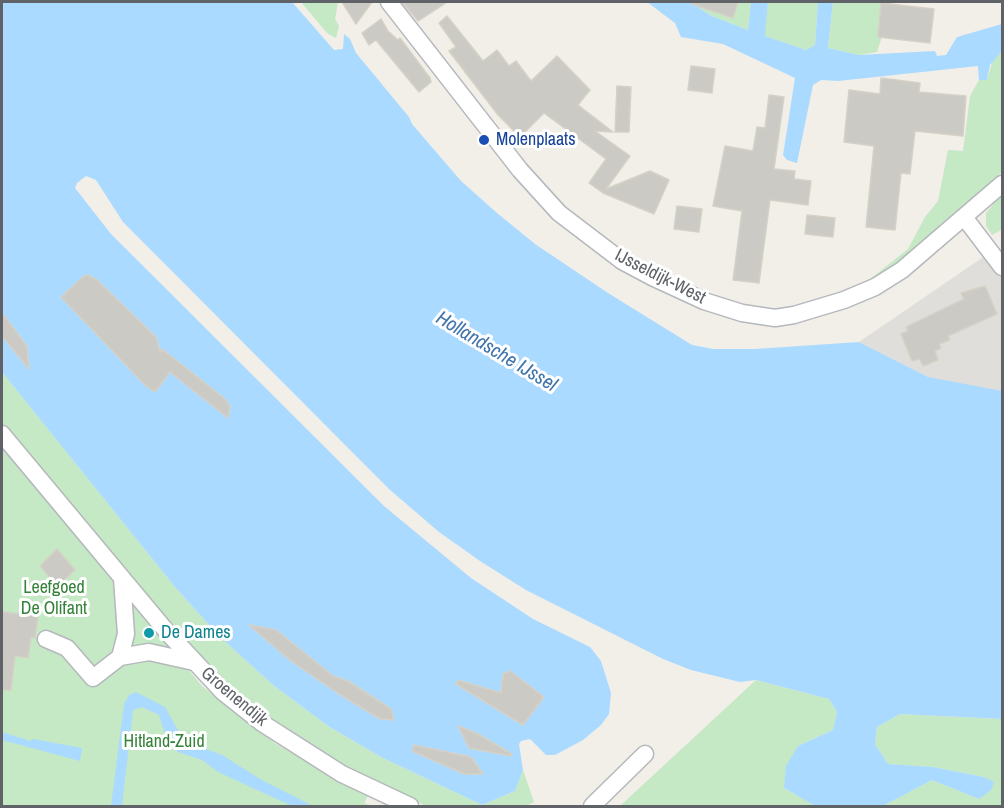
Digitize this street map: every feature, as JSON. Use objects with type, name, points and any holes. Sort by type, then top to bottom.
[{"type":"street","name":"IJsseldijk-West","points":[[389,2],[520,170],[559,213],[622,261],[704,301],[742,313],[775,318],[795,315],[844,300],[875,287],[902,270],[1002,184]]},
{"type":"street","points":[[964,217],[1002,267]]},
{"type":"street","name":"Groenendijk","points":[[2,434],[194,662],[224,692],[262,723],[342,774],[410,807]]},
{"type":"street","points":[[120,657],[126,634],[122,577]]},
{"type":"street","points":[[46,639],[67,648],[93,678],[120,657],[149,652],[194,662]]},
{"type":"street","points":[[592,807],[645,753]]},
{"type":"shaded area","points":[[995,249],[1002,259],[1002,411],[993,410],[859,342]]},
{"type":"green space","points":[[301,2],[338,2],[335,19],[339,26],[336,38],[327,33]]},
{"type":"green space","points":[[699,2],[751,2],[748,30],[712,16],[699,8]]},
{"type":"green space","points":[[768,2],[818,2],[815,45],[806,50],[764,36]]},
{"type":"green space","points":[[833,2],[893,2],[877,52],[859,55],[828,48]]},
{"type":"green space","points":[[1002,51],[1002,172],[910,255],[864,284],[908,249],[925,217],[938,201],[948,150],[963,151],[970,96],[979,80],[987,80],[993,59]]},
{"type":"green space","points":[[1002,194],[1002,232],[1001,230],[992,235],[986,226],[986,213]]},
{"type":"green space","points":[[2,372],[175,587],[219,636],[273,685],[328,726],[381,757],[482,805],[515,791],[523,770],[534,802],[526,806],[426,806],[347,768],[227,688],[2,425]]},
{"type":"green space","points":[[2,446],[202,686],[276,744],[368,796],[364,803],[372,806],[2,806]]},
{"type":"green space","points":[[756,680],[829,699],[837,712],[833,730],[798,746],[784,788],[815,806],[620,806]]},
{"type":"green space","points":[[900,714],[1002,719],[1002,806],[883,806],[932,780],[979,799],[984,777],[933,767],[888,764],[875,744],[877,727]]},
{"type":"water","name":"Hollandsche IJssel","points":[[2,2],[292,2],[334,50],[343,49],[344,34],[350,39],[356,53],[409,117],[412,124],[461,181],[497,213],[535,244],[692,345],[713,349],[755,349],[859,342],[928,377],[1002,391],[1002,719],[900,714],[877,727],[875,744],[888,764],[933,767],[984,777],[994,782],[991,790],[979,799],[932,780],[883,806],[815,806],[784,788],[786,766],[798,746],[833,730],[837,712],[829,699],[756,680],[740,682],[691,670],[663,659],[526,590],[480,561],[439,532],[389,489],[123,222],[96,180],[86,176],[77,183],[75,188],[111,234],[384,506],[471,578],[533,619],[590,647],[601,661],[611,693],[609,714],[601,725],[583,740],[555,755],[546,755],[530,739],[521,741],[519,744],[523,770],[515,791],[482,805],[381,757],[328,726],[273,685],[219,636],[175,587],[2,372]]},
{"type":"water","points":[[647,2],[699,2],[699,8],[712,16],[748,30],[751,2],[768,2],[765,36],[806,50],[815,45],[818,2],[833,2],[828,48],[859,55],[935,51],[937,56],[946,55],[957,37],[1002,24],[1002,51],[990,65],[987,80],[979,80],[978,66],[838,81],[821,80],[813,85],[797,163],[787,160],[783,155],[795,78],[723,44],[681,37],[675,23]]},
{"type":"water","points":[[136,692],[165,707],[184,741],[222,755],[260,779],[313,806],[292,806],[218,772],[202,760],[178,752],[167,740],[159,715],[142,707],[133,710],[122,806],[111,806],[124,704],[129,695]]},
{"type":"water","points":[[2,732],[30,741],[33,739],[82,748],[80,761],[2,740]]},
{"type":"building","points":[[342,2],[372,2],[356,24]]},
{"type":"building","points":[[402,2],[447,2],[418,21]]},
{"type":"building","points":[[692,2],[738,2],[733,18],[692,4]]},
{"type":"building","points":[[881,3],[934,9],[930,43],[878,37]]},
{"type":"building","points":[[447,16],[483,61],[497,50],[509,66],[516,61],[531,81],[557,56],[590,90],[578,105],[613,132],[595,131],[630,156],[606,189],[650,171],[669,180],[654,214],[603,193],[589,183],[606,159],[544,113],[520,137],[498,115],[449,51],[456,47],[439,23]]},
{"type":"building","points":[[381,19],[388,31],[398,40],[400,38],[430,78],[431,82],[419,92],[376,40],[369,45],[362,33]]},
{"type":"building","points":[[691,66],[715,69],[712,93],[688,90]]},
{"type":"building","points":[[881,78],[920,83],[919,92],[966,96],[963,136],[915,131],[910,174],[901,173],[895,230],[866,227],[874,146],[844,142],[849,90],[880,94]]},
{"type":"building","points":[[617,86],[631,87],[629,132],[615,132]]},
{"type":"building","points":[[769,95],[784,97],[774,169],[795,171],[794,179],[811,181],[808,205],[770,200],[759,283],[733,280],[742,211],[713,206],[725,146],[753,151],[757,127],[765,128]]},
{"type":"building","points":[[677,206],[702,209],[699,232],[674,229]]},
{"type":"building","points":[[807,215],[835,218],[833,237],[805,234]]},
{"type":"building","points":[[88,275],[97,280],[156,337],[160,352],[162,349],[225,399],[230,406],[228,418],[170,372],[155,392],[146,386],[61,297]]},
{"type":"building","points":[[985,286],[997,314],[948,336],[950,340],[939,344],[941,348],[935,351],[938,360],[923,366],[920,359],[912,361],[901,334],[908,331],[906,327],[964,299],[961,293]]},
{"type":"building","points":[[2,313],[27,346],[29,369],[2,336]]},
{"type":"building","points":[[57,549],[75,570],[57,586],[40,566]]},
{"type":"building","points":[[2,612],[38,616],[35,638],[31,637],[28,658],[15,656],[11,690],[2,690]]},
{"type":"building","points":[[249,625],[276,630],[333,676],[348,681],[391,709],[394,720],[380,719],[336,692],[291,661]]},
{"type":"building","points":[[510,671],[544,697],[523,725],[456,684],[458,680],[501,693],[503,674]]},
{"type":"building","points":[[458,726],[476,733],[512,754],[511,756],[469,748]]},
{"type":"building","points":[[414,745],[471,757],[483,774],[464,774],[412,751]]},
{"type":"place","name":"Molenplaats","points":[[484,140]]},
{"type":"place","name":"De Dames","points":[[149,633]]},
{"type":"park label","name":"Leefgoed De Olifant","points":[[54,598]]},
{"type":"park label","name":"Hitland-Zuid","points":[[164,742]]}]
